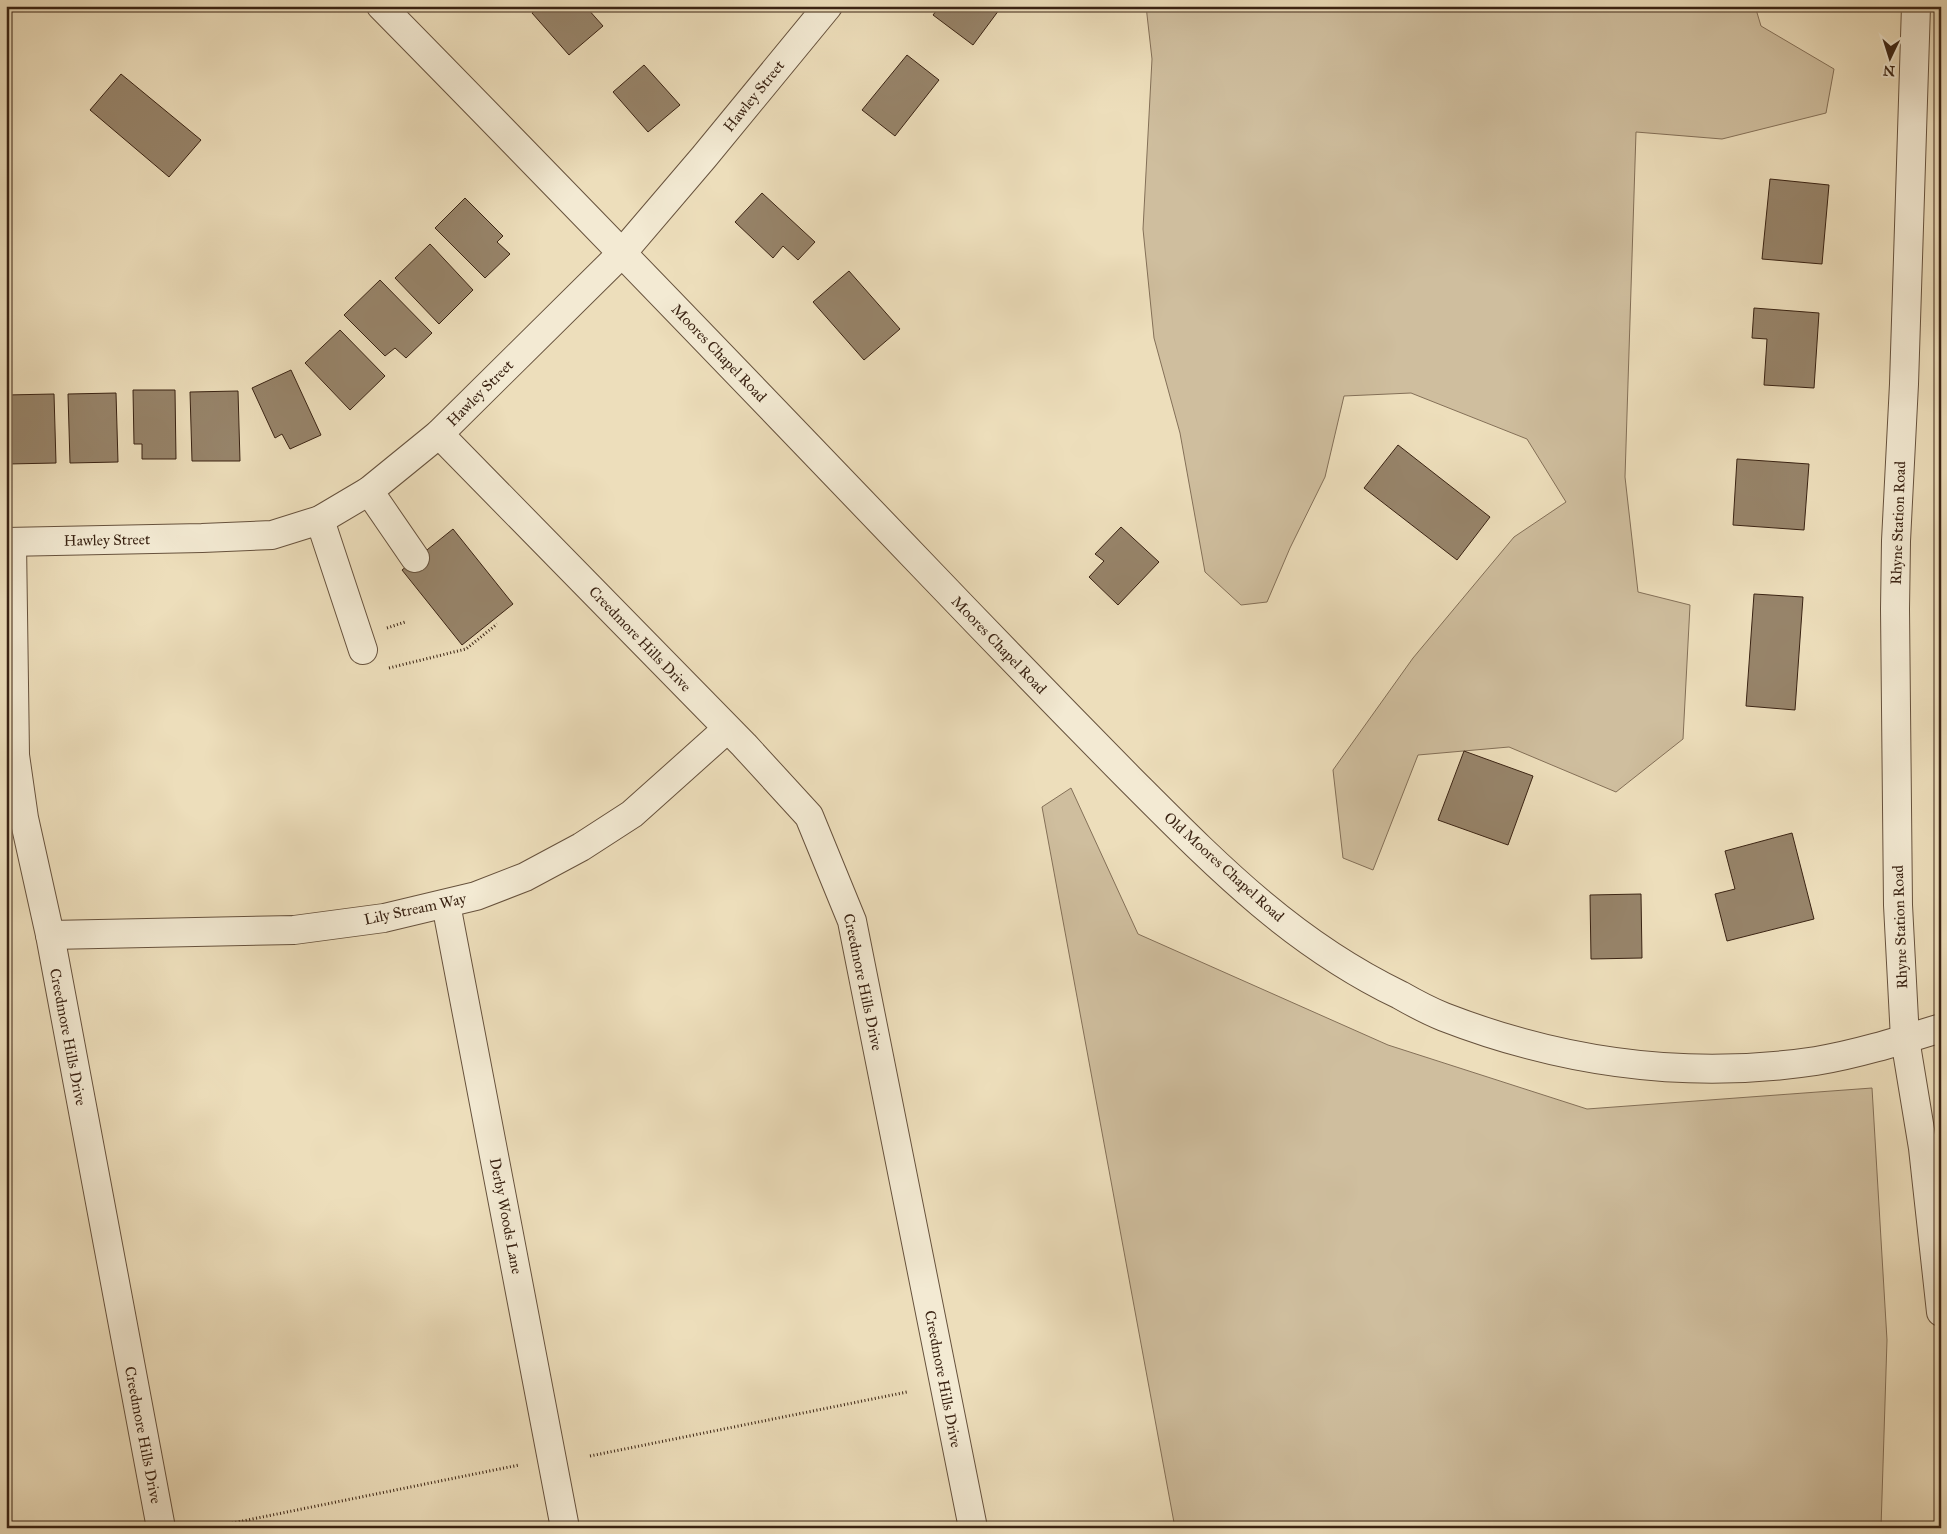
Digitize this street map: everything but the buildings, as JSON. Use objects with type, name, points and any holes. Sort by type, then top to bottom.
[{"type":"street","name":"Moores Chapel Road","points":[[381,6],[622,253],[1054,702]]},
{"type":"street","name":"Hawley Street","points":[[9,542],[272,535],[320,520],[369,491],[439,434],[622,253],[828,6]]},
{"type":"street","name":"Rhyne Station Road","points":[[1916,6],[1905,365],[1896,541],[1898,905],[1905,1039],[1923,1148],[1941,1312]]},
{"type":"street","name":"Creedmore Hills Drive","points":[[439,434],[727,729],[809,816],[852,921],[973,1528]]},
{"type":"street","points":[[369,491],[414,558]]},
{"type":"street","points":[[320,520],[363,650]]},
{"type":"street","name":"Creedmore Hills Drive","points":[[9,542],[15,755],[24,818],[50,935],[161,1528]]},
{"type":"street","name":"Old Moores Chapel Road","points":[[1054,702],[1200,850],[1256,901],[1313,945],[1371,981],[1442,1016],[1512,1040],[1558,1052],[1605,1062],[1656,1068],[1767,1067],[1819,1060],[1872,1049],[1941,1028]]},
{"type":"street","name":"Lily Stream Way","points":[[50,935],[294,930],[384,918],[476,896],[525,876],[581,847],[632,814],[727,729]]},
{"type":"street","name":"Derby Woods Lane","points":[[446,904],[565,1528]]},
{"type":"path","points":[[384,670],[466,649],[497,624]]},
{"type":"path","points":[[590,1456],[906,1392]]},
{"type":"path","points":[[208,1528],[519,1465]]},
{"type":"shaded area","points":[[1146,6],[1755,6],[1761,26],[1834,69],[1826,113],[1722,139],[1636,132],[1625,477],[1638,592],[1690,605],[1683,739],[1616,792],[1509,747],[1418,755],[1373,870],[1343,858],[1333,770],[1413,658],[1514,537],[1566,502],[1527,439],[1411,393],[1344,396],[1325,477],[1290,548],[1267,602],[1241,605],[1205,572],[1180,433],[1154,338],[1143,229],[1152,59]]},
{"type":"shaded area","points":[[1071,788],[1138,934],[1388,1045],[1587,1109],[1872,1088],[1887,1340],[1881,1528],[1175,1528],[1042,807]]}]
